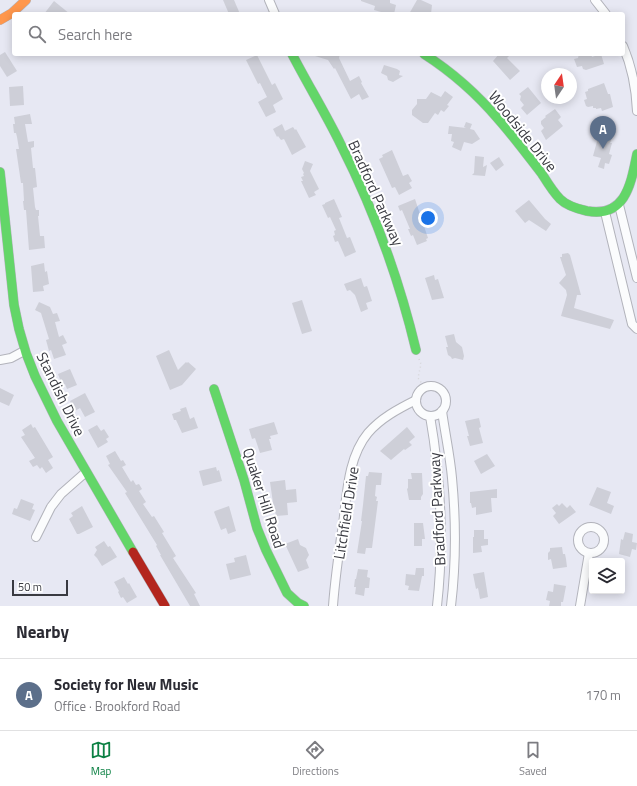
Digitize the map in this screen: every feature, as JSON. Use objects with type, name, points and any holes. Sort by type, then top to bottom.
[{"type":"street","points":[[13,12],[26,0]]},
{"type":"street","points":[[269,0],[274,12]]},
{"type":"street","points":[[595,0],[604,12]]},
{"type":"street","points":[[0,20],[12,13]]},
{"type":"street","points":[[625,52],[636,91],[637,111]]},
{"type":"street","name":"Bradford Parkway","points":[[293,56],[312,94],[343,149],[368,202],[388,253],[408,315],[416,350]]},
{"type":"street","name":"Woodside Drive","points":[[427,56],[450,71],[465,84],[499,120],[560,199],[571,207],[592,212],[605,212]]},
{"type":"street","points":[[637,154],[627,193],[619,205],[611,211],[605,212],[632,324],[637,329]]},
{"type":"street","name":"Standish Drive","points":[[0,172],[15,312],[24,351],[42,393],[86,472],[165,606]]},
{"type":"street","points":[[619,205],[637,278]]},
{"type":"street","points":[[0,360],[11,358],[24,351]]},
{"type":"street","points":[[425,388],[418,393],[416,405],[422,413],[430,416],[438,414],[442,411]]},
{"type":"street","name":"Bradford Parkway","points":[[425,388],[436,388],[443,393],[446,400],[442,411],[452,479],[455,545],[451,606]]},
{"type":"street","name":"Quaker Hill Road","points":[[214,389],[244,480],[257,528],[266,550],[287,593],[298,604],[304,606]]},
{"type":"street","name":"Litchfield Drive","points":[[333,606],[349,474],[358,450],[367,434],[376,425],[388,415],[416,400]]},
{"type":"street","name":"Bradford Parkway","points":[[430,416],[435,445],[442,537],[437,606]]},
{"type":"street","points":[[36,537],[51,508],[61,494],[86,472]]},
{"type":"street","points":[[580,606],[589,553]]},
{"type":"path","points":[[416,350],[421,364],[418,378],[425,388]]},
{"type":"building","points":[[223,0],[234,0],[239,12],[228,12]]},
{"type":"building","points":[[390,0],[390,3],[396,5],[394,12],[381,12],[374,10],[375,6],[361,1]]},
{"type":"building","points":[[417,0],[421,0],[432,5],[431,12],[410,12]]},
{"type":"building","points":[[54,1],[68,12],[46,12]]},
{"type":"building","points":[[5,52],[17,71],[7,77],[0,66],[0,55]]},
{"type":"building","points":[[258,56],[272,85],[275,83],[283,99],[273,105],[276,112],[266,117],[258,102],[267,97],[260,83],[258,84],[246,60]]},
{"type":"building","points":[[315,56],[340,56],[339,58],[350,81],[359,76],[362,82],[361,83],[369,97],[362,100],[359,94],[351,99],[335,68],[334,69],[328,60]]},
{"type":"building","points":[[497,56],[509,56],[507,58],[520,71],[510,80],[493,61]]},
{"type":"building","points":[[578,56],[602,56],[604,64],[586,70],[583,69],[582,66],[577,67],[574,59],[578,58]]},
{"type":"building","points":[[384,65],[397,69],[400,71],[399,75],[403,76],[393,82],[388,80],[387,76],[381,73]]},
{"type":"building","points":[[604,83],[608,94],[610,94],[613,107],[602,111],[601,108],[596,109],[593,108],[593,106],[586,106],[584,100],[587,99],[585,92],[588,91],[588,89]]},
{"type":"building","points":[[23,86],[24,105],[10,106],[9,87]]},
{"type":"building","points":[[528,87],[541,103],[527,115],[521,108],[524,105],[520,100],[521,96],[519,94]]},
{"type":"building","points":[[445,91],[453,97],[447,105],[449,106],[444,112],[441,110],[438,115],[435,113],[428,123],[423,123],[412,115],[412,110],[417,104],[417,99],[426,99],[431,92],[441,97]]},
{"type":"building","points":[[555,109],[561,117],[558,120],[563,126],[546,140],[541,131],[544,128],[541,121]]},
{"type":"building","points":[[30,114],[32,124],[25,124],[28,142],[34,141],[34,147],[31,148],[37,187],[33,188],[35,207],[36,210],[39,210],[38,216],[40,236],[44,236],[45,248],[29,250],[26,210],[24,210],[23,201],[23,183],[21,183],[16,149],[19,149],[13,124],[15,124],[14,117]]},
{"type":"building","points":[[466,122],[472,124],[470,129],[474,130],[480,139],[472,144],[464,142],[461,151],[452,147],[454,142],[451,141],[452,134],[448,134],[449,126],[466,128],[464,127]]},
{"type":"building","points":[[282,124],[285,131],[293,127],[295,130],[296,129],[306,147],[292,155],[284,139],[281,140],[278,136],[277,137],[273,129]]},
{"type":"building","points":[[599,134],[612,138],[609,154],[612,155],[609,164],[605,163],[604,169],[598,167],[601,158],[593,156]]},
{"type":"building","points":[[392,150],[403,176],[408,174],[412,181],[409,183],[412,188],[399,195],[395,187],[392,188],[379,159],[383,157],[382,155]]},
{"type":"building","points":[[475,156],[484,157],[483,167],[487,165],[485,176],[472,175],[474,173]]},
{"type":"building","points":[[499,157],[504,165],[496,171],[490,163]]},
{"type":"building","points":[[305,161],[313,164],[310,171],[319,189],[314,192],[316,195],[309,198],[301,181],[303,181],[301,177],[304,176],[302,169]]},
{"type":"building","points":[[334,199],[342,217],[339,218],[347,238],[350,237],[356,252],[345,257],[338,241],[335,242],[333,236],[335,235],[334,231],[336,230],[322,205]]},
{"type":"building","points":[[415,199],[428,238],[426,239],[427,241],[417,245],[413,235],[411,236],[408,229],[410,229],[402,210],[400,211],[398,206]]},
{"type":"building","points":[[529,200],[551,224],[546,231],[529,220],[525,223],[515,211]]},
{"type":"building","points":[[568,253],[570,255],[581,295],[577,295],[574,308],[614,320],[610,329],[561,316],[567,295],[566,290],[559,283],[566,275],[560,257],[562,257],[562,254]]},
{"type":"building","points":[[44,263],[49,284],[43,286],[44,291],[33,292],[31,266]]},
{"type":"building","points":[[434,275],[435,280],[438,279],[444,298],[432,300],[425,278]]},
{"type":"building","points":[[361,278],[364,287],[367,286],[372,301],[366,303],[368,309],[361,312],[355,295],[350,290],[347,291],[344,284]]},
{"type":"building","points":[[302,300],[312,331],[302,334],[292,303]]},
{"type":"building","points":[[39,302],[50,307],[53,314],[57,313],[60,321],[55,322],[59,337],[63,335],[67,343],[62,345],[66,355],[54,359],[51,350],[49,351],[46,340],[49,339],[41,313],[35,310]]},
{"type":"building","points":[[454,334],[456,342],[462,347],[464,356],[463,360],[455,358],[452,359],[448,355],[446,347],[448,347],[445,336]]},
{"type":"building","points":[[169,350],[178,370],[186,362],[196,369],[182,385],[170,390],[156,356]]},
{"type":"building","points":[[70,369],[77,385],[67,389],[65,384],[62,385],[58,374]]},
{"type":"building","points":[[0,388],[14,395],[9,406],[0,402]]},
{"type":"building","points":[[85,393],[95,412],[85,417],[80,408],[75,411],[70,401]]},
{"type":"building","points":[[186,407],[190,419],[194,417],[198,428],[182,433],[172,414],[181,411],[180,409]]},
{"type":"building","points":[[479,418],[481,427],[479,428],[483,443],[470,446],[465,421]]},
{"type":"building","points":[[274,422],[278,434],[270,436],[271,439],[269,439],[272,450],[260,453],[255,438],[252,439],[249,429]]},
{"type":"building","points":[[31,424],[33,428],[35,427],[53,457],[48,460],[53,468],[46,473],[42,467],[40,469],[37,465],[33,467],[29,461],[35,458],[21,437],[25,435],[22,430]]},
{"type":"building","points":[[97,425],[101,431],[104,429],[109,437],[106,439],[108,442],[98,448],[88,430]]},
{"type":"building","points":[[407,427],[415,437],[409,442],[412,445],[405,450],[404,449],[391,460],[380,451]]},
{"type":"building","points":[[115,451],[121,461],[123,460],[126,465],[122,467],[131,482],[133,480],[136,485],[139,484],[142,489],[139,491],[146,502],[143,504],[152,517],[154,516],[164,532],[162,533],[176,556],[173,558],[196,593],[194,594],[200,606],[190,606],[160,555],[156,546],[157,545],[125,493],[127,492],[108,465],[110,464],[106,456]]},
{"type":"building","points":[[487,454],[495,466],[481,474],[474,461]]},
{"type":"building","points":[[216,467],[217,471],[219,470],[222,481],[203,486],[199,471]]},
{"type":"building","points":[[369,472],[382,473],[381,485],[376,485],[375,496],[377,497],[376,501],[378,501],[372,548],[366,548],[365,554],[357,553],[362,521],[366,476],[368,476]]},
{"type":"building","points":[[411,473],[422,473],[423,494],[421,500],[409,500],[407,489],[408,479],[412,479]]},
{"type":"building","points":[[285,480],[286,490],[296,489],[297,502],[287,503],[288,515],[276,516],[270,482]]},
{"type":"building","points":[[597,487],[611,492],[607,503],[614,506],[611,514],[589,505]]},
{"type":"building","points":[[497,489],[497,498],[491,498],[492,512],[476,515],[476,507],[472,508],[470,503],[470,492]]},
{"type":"building","points":[[21,499],[34,504],[32,509],[35,510],[30,521],[12,514],[14,508],[17,509]]},
{"type":"building","points":[[562,503],[567,508],[570,505],[576,512],[559,524],[553,516],[556,513],[552,508],[557,504],[559,506]]},
{"type":"building","points":[[82,506],[93,527],[77,534],[69,519],[73,516],[71,513]]},
{"type":"building","points":[[229,506],[236,531],[228,534],[226,528],[221,530],[214,512]]},
{"type":"building","points":[[414,523],[423,523],[425,539],[422,539],[422,546],[414,546]]},
{"type":"building","points":[[474,530],[484,530],[484,539],[488,539],[488,545],[481,546],[482,552],[473,553]]},
{"type":"building","points":[[625,532],[633,534],[632,542],[637,543],[636,550],[632,549],[630,557],[619,554],[621,539],[623,540]]},
{"type":"building","points":[[298,539],[300,545],[306,548],[309,555],[306,560],[309,568],[298,572],[285,544]]},
{"type":"building","points":[[104,541],[108,547],[110,546],[117,557],[102,566],[94,555],[97,550],[95,547]]},
{"type":"building","points":[[562,547],[563,554],[565,554],[567,567],[553,569],[551,559],[548,560],[550,548]]},
{"type":"building","points":[[246,555],[251,575],[230,580],[226,564],[235,562],[234,558]]},
{"type":"building","points":[[416,568],[424,568],[424,576],[422,576],[419,591],[408,590],[409,586],[405,585],[406,574],[415,575]]},
{"type":"building","points":[[358,569],[368,570],[367,577],[370,578],[369,588],[365,588],[364,596],[355,594],[356,587],[354,587]]},
{"type":"building","points":[[484,572],[488,597],[480,599],[473,574]]},
{"type":"building","points":[[124,577],[137,597],[127,603],[123,597],[121,598],[114,582]]},
{"type":"building","points":[[554,584],[566,586],[561,606],[549,606],[550,601],[546,600],[548,591],[553,592]]},
{"type":"traffic: fast","points":[[293,56],[335,133],[375,220],[394,271],[416,350]]},
{"type":"traffic: fast","points":[[427,56],[464,84],[482,101],[516,140],[557,196],[569,205],[587,211],[600,212],[610,209],[618,204],[629,187],[637,154]]},
{"type":"traffic: fast","points":[[0,172],[14,305],[26,353],[35,376],[57,421],[133,552]]},
{"type":"traffic: fast","points":[[214,389],[244,480],[257,528],[266,550],[287,593],[298,603],[304,606]]},
{"type":"traffic: slow","points":[[13,12],[26,0]]},
{"type":"traffic: slow","points":[[0,20],[12,13]]},
{"type":"traffic: jam","points":[[133,552],[165,606]]},
{"type":"place","name":"Society for New Music","points":[[603,149]]}]
